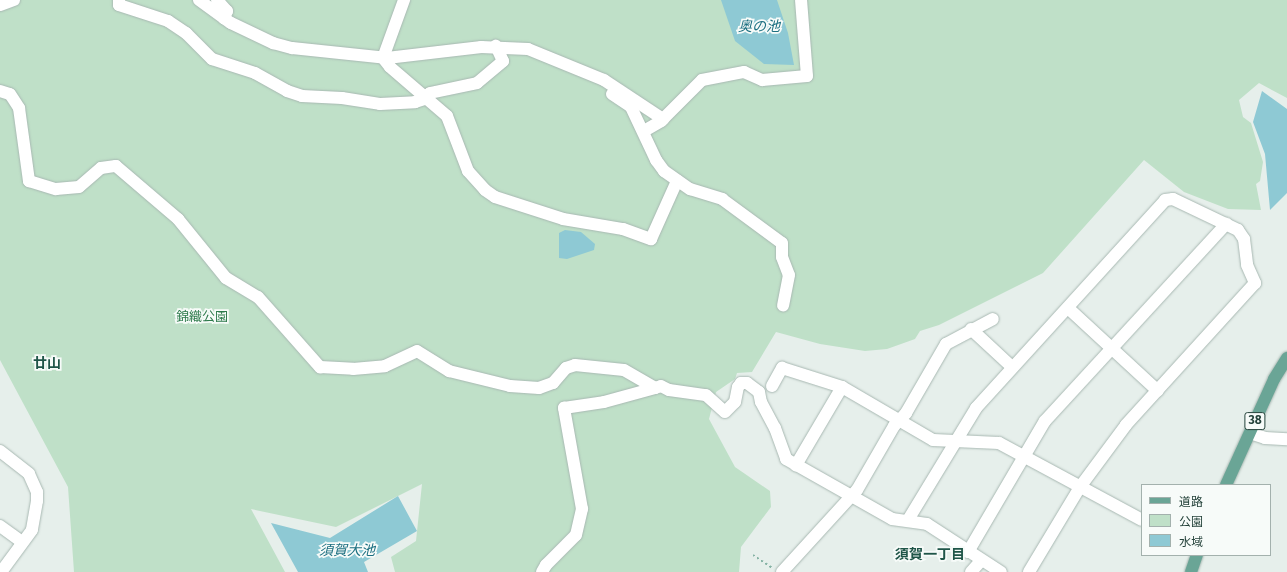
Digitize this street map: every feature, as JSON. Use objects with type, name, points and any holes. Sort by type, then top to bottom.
[{"type":"main road","name":"38","points":[[1226,484],[1274,379],[1287,358]]},
{"type":"main road","points":[[1191,572],[1197,556]]},
{"type":"street","points":[[0,5],[14,0]]},
{"type":"street","points":[[119,0],[119,5],[168,21],[186,33],[212,59],[255,73],[287,91],[302,96],[342,98],[380,104],[415,102],[430,93],[477,83],[503,61],[496,46]]},
{"type":"street","points":[[199,0],[224,18],[273,43],[292,48],[383,58],[496,46],[528,49],[588,76],[604,80],[663,120]]},
{"type":"street","points":[[217,0],[227,11],[224,18]]},
{"type":"street","points":[[383,58],[404,0]]},
{"type":"street","points":[[644,131],[663,120],[702,80],[744,72],[762,80],[807,76],[801,0]]},
{"type":"street","points":[[383,58],[390,67],[426,96],[447,116],[468,170],[485,190],[502,199],[562,219],[623,229],[651,239],[677,181]]},
{"type":"street","points":[[588,76],[631,107],[644,131],[656,160],[677,181],[690,189],[722,199],[782,243],[782,257],[789,275],[783,305]]},
{"type":"street","points":[[0,91],[10,94],[19,108],[29,180],[56,189],[79,187],[101,168],[116,166],[178,219],[226,278],[258,298],[320,367],[353,369],[385,366],[417,350],[449,371],[510,386],[539,388],[553,383],[566,368],[575,365],[624,370],[655,388]]},
{"type":"street","points":[[908,520],[976,408],[1165,200],[1173,199],[1238,230],[1244,238],[1247,265],[1255,283],[1126,425],[1080,487],[1029,572]]},
{"type":"street","points":[[968,552],[1025,458],[1045,421],[1226,224]]},
{"type":"street","points":[[1068,308],[1158,391]]},
{"type":"street","points":[[778,571],[857,490],[900,420],[906,413],[946,344],[971,329],[993,319]]},
{"type":"street","points":[[971,329],[1012,367]]},
{"type":"street","points":[[772,386],[782,368],[842,387],[933,440],[999,443],[1141,519]]},
{"type":"street","points":[[542,572],[546,565],[576,535],[582,509],[564,408],[611,400],[661,386],[669,390],[706,395],[725,412],[735,402],[741,383],[747,384],[759,392],[761,402],[775,428],[786,459],[850,497],[892,519],[908,520],[927,524],[1001,572]]},
{"type":"street","points":[[796,465],[842,387]]},
{"type":"street","points":[[1250,433],[1265,438],[1287,439]]},
{"type":"street","points":[[0,451],[29,474],[37,492],[34,522],[1,572]]},
{"type":"street","points":[[0,526],[22,542]]},
{"type":"street","points":[[971,572],[982,561]]},
{"type":"path","points":[[753,554],[778,571]]},
{"type":"green space","name":"錦織公園","points":[[0,0],[1287,0],[1287,98],[1259,83],[1239,100],[1243,117],[1251,123],[1263,162],[1260,181],[1256,184],[1261,210],[1228,209],[1184,192],[1144,160],[1043,273],[939,325],[920,331],[915,339],[887,349],[865,351],[820,344],[776,332],[752,372],[737,373],[735,379],[716,392],[709,419],[735,467],[770,491],[771,507],[741,547],[739,572],[395,572],[391,557],[416,541],[422,484],[336,527],[251,509],[285,572],[74,572],[68,487],[0,360]]},
{"type":"water","name":"奥の池","points":[[721,0],[777,0],[788,33],[794,65],[764,64],[735,41]]},
{"type":"water","points":[[1262,91],[1287,109],[1287,193],[1270,210],[1265,154],[1253,122]]},
{"type":"water","points":[[565,230],[581,232],[595,244],[594,250],[567,259],[559,258],[559,233]]},
{"type":"water","name":"須賀大池","points":[[398,496],[417,531],[364,562],[368,572],[298,572],[271,523],[330,538]]},
{"type":"district","name":"廿山","points":[[47,364]]},
{"type":"district","name":"須賀一丁目","points":[[930,555]]}]
